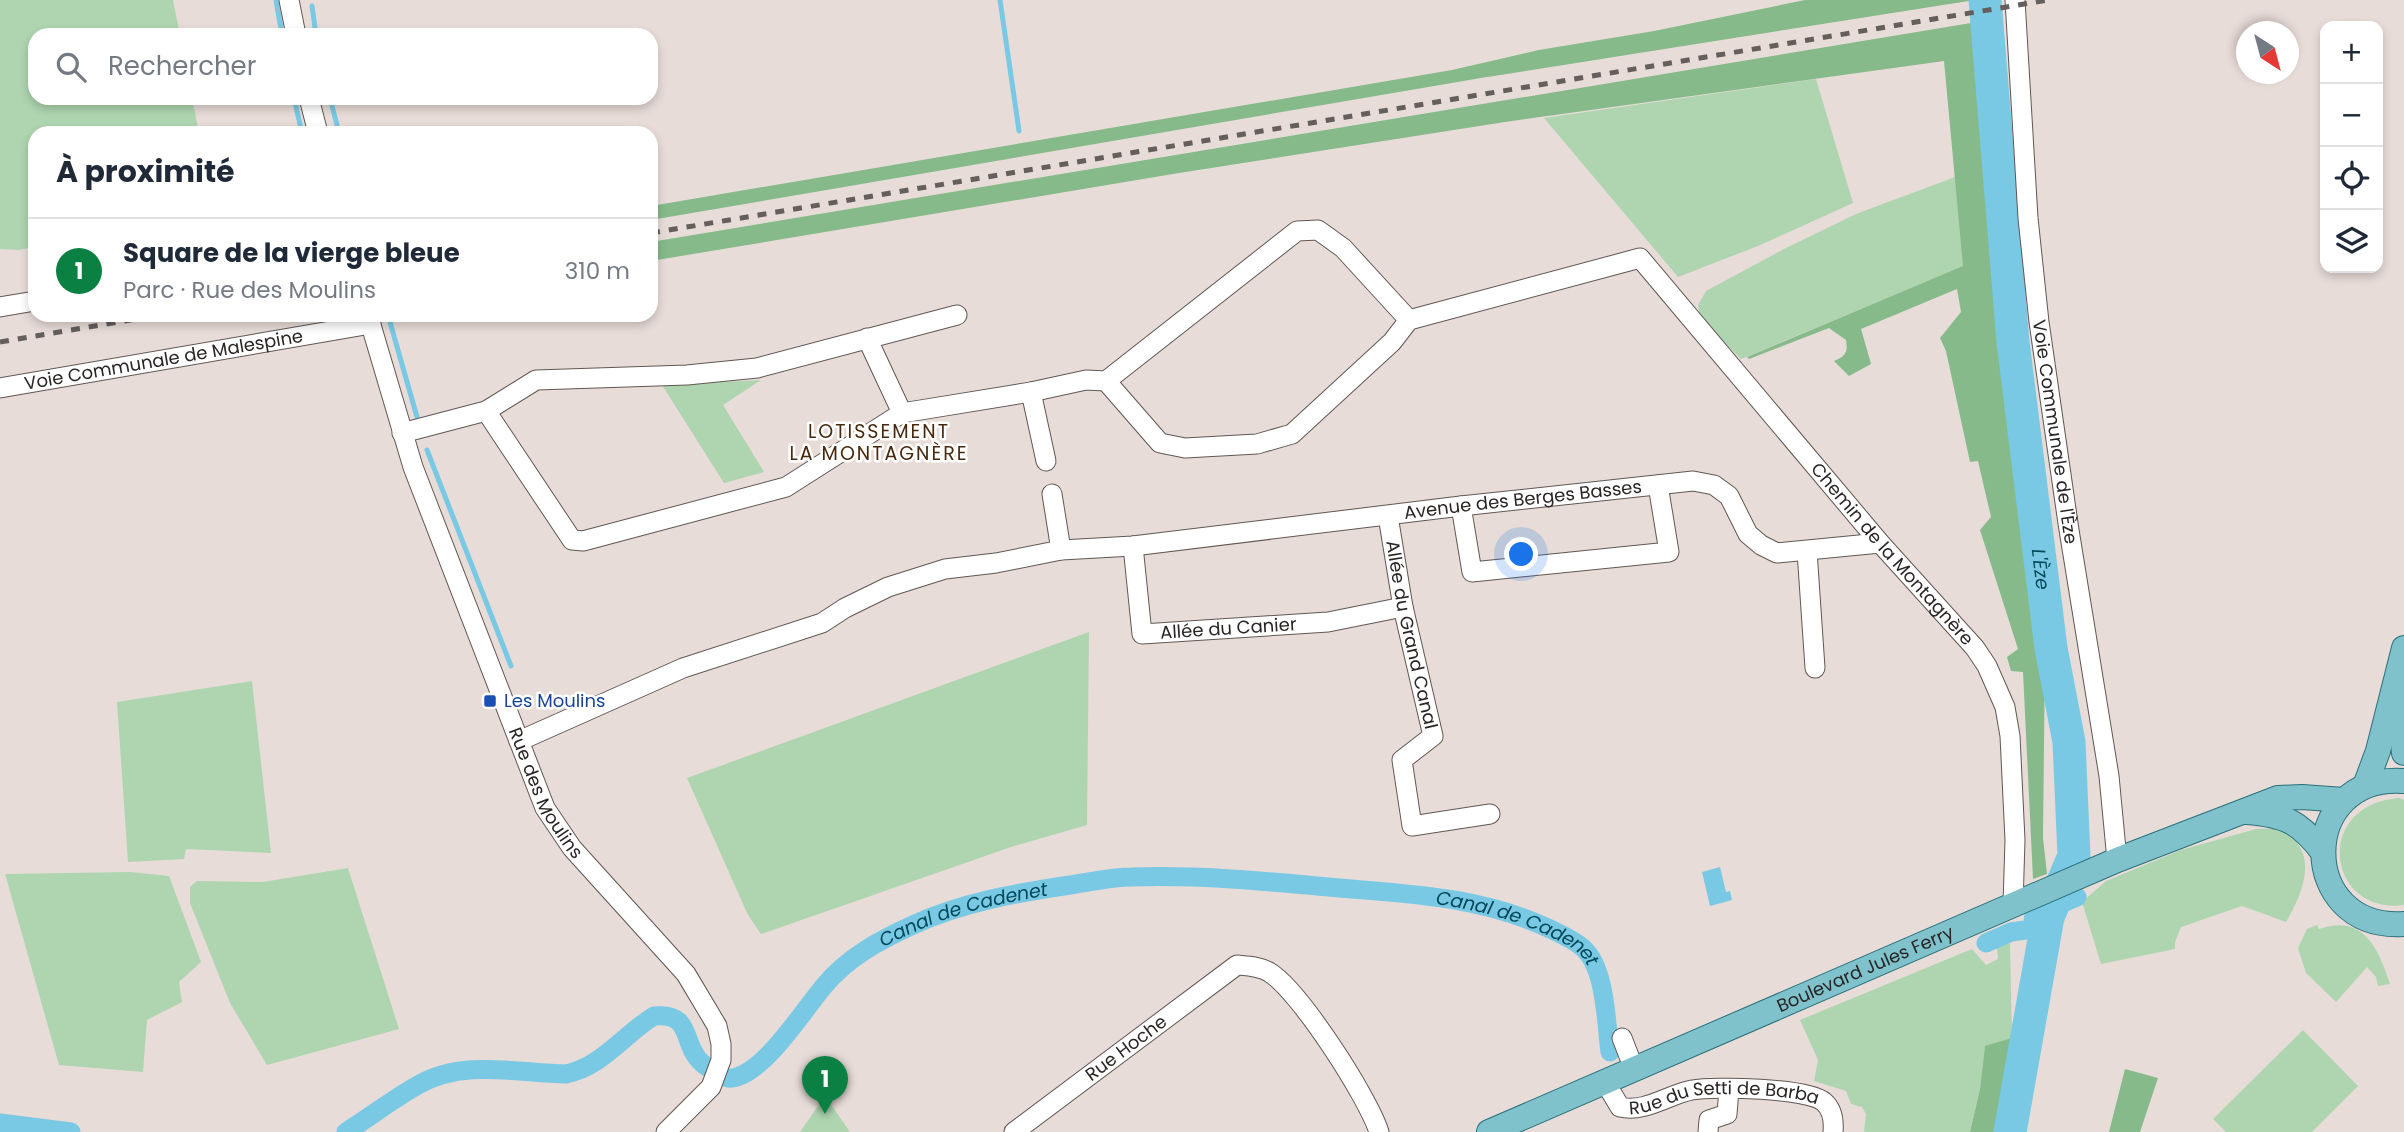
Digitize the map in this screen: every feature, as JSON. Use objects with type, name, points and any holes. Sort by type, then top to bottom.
[{"type":"main road","points":[[2402,655],[2398,705],[2404,753]]},
{"type":"main road","points":[[2402,655],[2378,751],[2355,793],[2328,824],[2322,851],[2330,885],[2348,908],[2379,923],[2404,924]]},
{"type":"main road","name":"Boulevard Jules Ferry","points":[[1489,1132],[2117,860],[2278,799],[2355,793],[2378,782],[2404,780]]},
{"type":"main road","name":"Boulevard Jules Ferry","points":[[2243,812],[2272,814],[2292,821],[2311,837],[2322,851]]},
{"type":"street","points":[[289,0],[295,28]]},
{"type":"street","name":"Voie Communale de l'Èze","points":[[2015,0],[2028,218],[2039,322],[2109,776],[2117,860]]},
{"type":"street","points":[[311,105],[316,126]]},
{"type":"street","points":[[486,411],[572,540],[583,541],[786,487],[902,414],[1086,380],[1105,381],[1297,231],[1318,230],[1343,248],[1409,320],[1392,342],[1292,434],[1258,444],[1185,448],[1160,443],[1105,381]]},
{"type":"street","name":"Chemin de la Montagnère","points":[[1409,320],[1640,258],[1880,543],[1975,648],[1987,666],[2005,707],[2010,736],[2018,903]]},
{"type":"street","points":[[0,307],[28,302]]},
{"type":"street","points":[[401,433],[486,411],[536,380],[687,375],[757,368],[957,316]]},
{"type":"street","name":"Voie Communale de Malespine","points":[[0,388],[353,322]]},
{"type":"street","name":"Rue des Moulins","points":[[370,322],[401,433],[545,808],[572,848],[686,974],[717,1026],[721,1044],[720,1060],[712,1087],[666,1132]]},
{"type":"street","points":[[867,338],[902,414]]},
{"type":"street","points":[[1031,392],[1046,461]]},
{"type":"street","name":"Avenue des Berges Basses","points":[[519,741],[683,668],[822,623],[845,608],[888,587],[945,569],[996,563],[1061,550],[1133,546],[1693,481],[1714,485],[1729,496],[1748,534],[1760,545],[1777,553],[1880,543]]},
{"type":"street","points":[[1461,506],[1472,572],[1669,552],[1658,485]]},
{"type":"street","points":[[1052,494],[1061,550]]},
{"type":"street","name":"Allée du Grand Canal","points":[[1388,516],[1403,607],[1433,736],[1402,760],[1412,827],[1490,814]]},
{"type":"street","name":"Allée du Canier","points":[[1133,546],[1142,634],[1328,622],[1403,607]]},
{"type":"street","points":[[1807,551],[1815,668]]},
{"type":"street","name":"Rue Hoche","points":[[1016,1131],[1237,965],[1259,967],[1287,987],[1357,1087],[1379,1132]]},
{"type":"street","points":[[1622,1038],[1634,1069]]},
{"type":"street","name":"Rue du Setti de Barba","points":[[1605,1082],[1620,1107],[1633,1110],[1689,1091],[1729,1089],[1801,1093],[1817,1097],[1827,1104],[1832,1114],[1833,1132]]},
{"type":"street","points":[[1708,1132],[1709,1120],[1727,1114],[1729,1089]]},
{"type":"green space","points":[[0,0],[173,0],[179,28],[28,28],[28,105],[193,105],[198,126],[28,126],[28,248],[0,249]]},
{"type":"green space","points":[[1805,0],[1975,0],[1481,78],[658,219],[658,205],[1452,70],[1539,50],[1654,31]]},
{"type":"green space","points":[[1971,23],[2045,652],[2043,838],[2047,874],[2033,879],[2023,672],[2011,671],[2007,657],[2018,649],[1980,530],[1991,517],[1978,461],[1970,462],[1946,351],[1940,338],[1961,312],[1957,289],[1861,329],[1871,364],[1849,376],[1834,361],[1845,353],[1846,340],[1829,328],[1749,359],[1747,357],[1963,266],[1944,61],[1505,122],[658,260],[658,241]]},
{"type":"green space","points":[[1816,79],[1853,203],[1758,246],[1678,277],[1544,118]]},
{"type":"green space","points":[[1955,177],[1964,266],[1741,359],[1701,319],[1698,305],[1706,291],[1856,214]]},
{"type":"green space","points":[[761,380],[723,405],[764,472],[724,483],[662,385]]},
{"type":"green space","points":[[1089,632],[1087,825],[1011,847],[761,934],[748,915],[687,778]]},
{"type":"green space","points":[[252,681],[271,853],[186,849],[184,859],[128,862],[117,702]]},
{"type":"green space","points":[[2399,798],[2404,800],[2404,905],[2378,904],[2358,893],[2346,877],[2340,858],[2342,838],[2352,819],[2371,805]]},
{"type":"green space","points":[[2276,828],[2295,840],[2304,860],[2301,892],[2286,922],[2242,906],[2181,927],[2175,949],[2101,964],[2082,902],[2106,881],[2181,850],[2256,829]]},
{"type":"green space","points":[[348,868],[399,1029],[267,1065],[230,1003],[190,903],[190,887],[197,881],[263,882]]},
{"type":"green space","points":[[130,872],[169,876],[201,962],[179,982],[182,1002],[147,1020],[143,1072],[59,1065],[5,874]]},
{"type":"green space","points":[[2317,925],[2319,929],[2335,925],[2358,930],[2375,947],[2390,984],[2378,986],[2376,977],[2367,967],[2336,1002],[2306,973],[2298,948],[2307,929]]},
{"type":"green space","points":[[2010,943],[2012,1038],[1985,1047],[1980,1089],[1970,1132],[1864,1132],[1866,1114],[1862,1107],[1851,1104],[1846,1091],[1814,1081],[1818,1060],[1800,1020],[1972,949],[1986,965],[1998,959],[1997,947]]},
{"type":"green space","points":[[2303,1030],[2358,1086],[2312,1132],[2226,1132],[2213,1119]]},
{"type":"green space","points":[[2012,1038],[1995,1132],[1970,1132],[1980,1089],[1985,1046]]},
{"type":"green space","points":[[2125,1069],[2158,1078],[2140,1132],[2109,1132]]},
{"type":"green space","points":[[825,1096],[850,1132],[800,1132]]},
{"type":"water","points":[[1720,867],[1726,892],[1730,891],[1732,900],[1710,906],[1702,872]]},
{"type":"waterway","points":[[276,0],[281,28]]},
{"type":"waterway","points":[[1000,0],[1019,131]]},
{"type":"waterway","name":"L'Èze","points":[[1985,0],[2013,342],[2051,648],[2069,742],[2074,856],[2048,917],[2010,1132]]},
{"type":"waterway","points":[[312,6],[315,28]]},
{"type":"waterway","points":[[296,105],[300,126]]},
{"type":"waterway","points":[[332,105],[337,126]]},
{"type":"waterway","points":[[390,322],[417,417]]},
{"type":"waterway","points":[[427,450],[511,666]]},
{"type":"waterway","name":"Canal de Cadenet","points":[[346,1132],[418,1085],[453,1072],[490,1069],[566,1074],[579,1070],[602,1057],[654,1016],[675,1019],[681,1024],[691,1048],[702,1063],[724,1077],[737,1077],[749,1071],[773,1050],[843,966],[889,937],[932,917],[990,899],[1124,877],[1231,879],[1413,894],[1467,902],[1521,917],[1571,939],[1591,957],[1601,982],[1610,1052]]},
{"type":"waterway","name":"Canal de Cadenet","points":[[1986,943],[2011,932],[2032,929],[2034,915],[2077,897]]},
{"type":"waterway","name":"Canal de Cadenet","points":[[0,1123],[71,1132]]},
{"type":"railway","points":[[658,232],[2048,0]]},
{"type":"railway","points":[[0,342],[119,322]]},
{"type":"place","name":"Les Moulins","points":[[490,701]]},
{"type":"place","name":"Square de la vierge bleue","points":[[825,1114]]},
{"type":"district","name":"LOTISSEMENT LA MONTAGNÈRE","points":[[879,442]]}]
